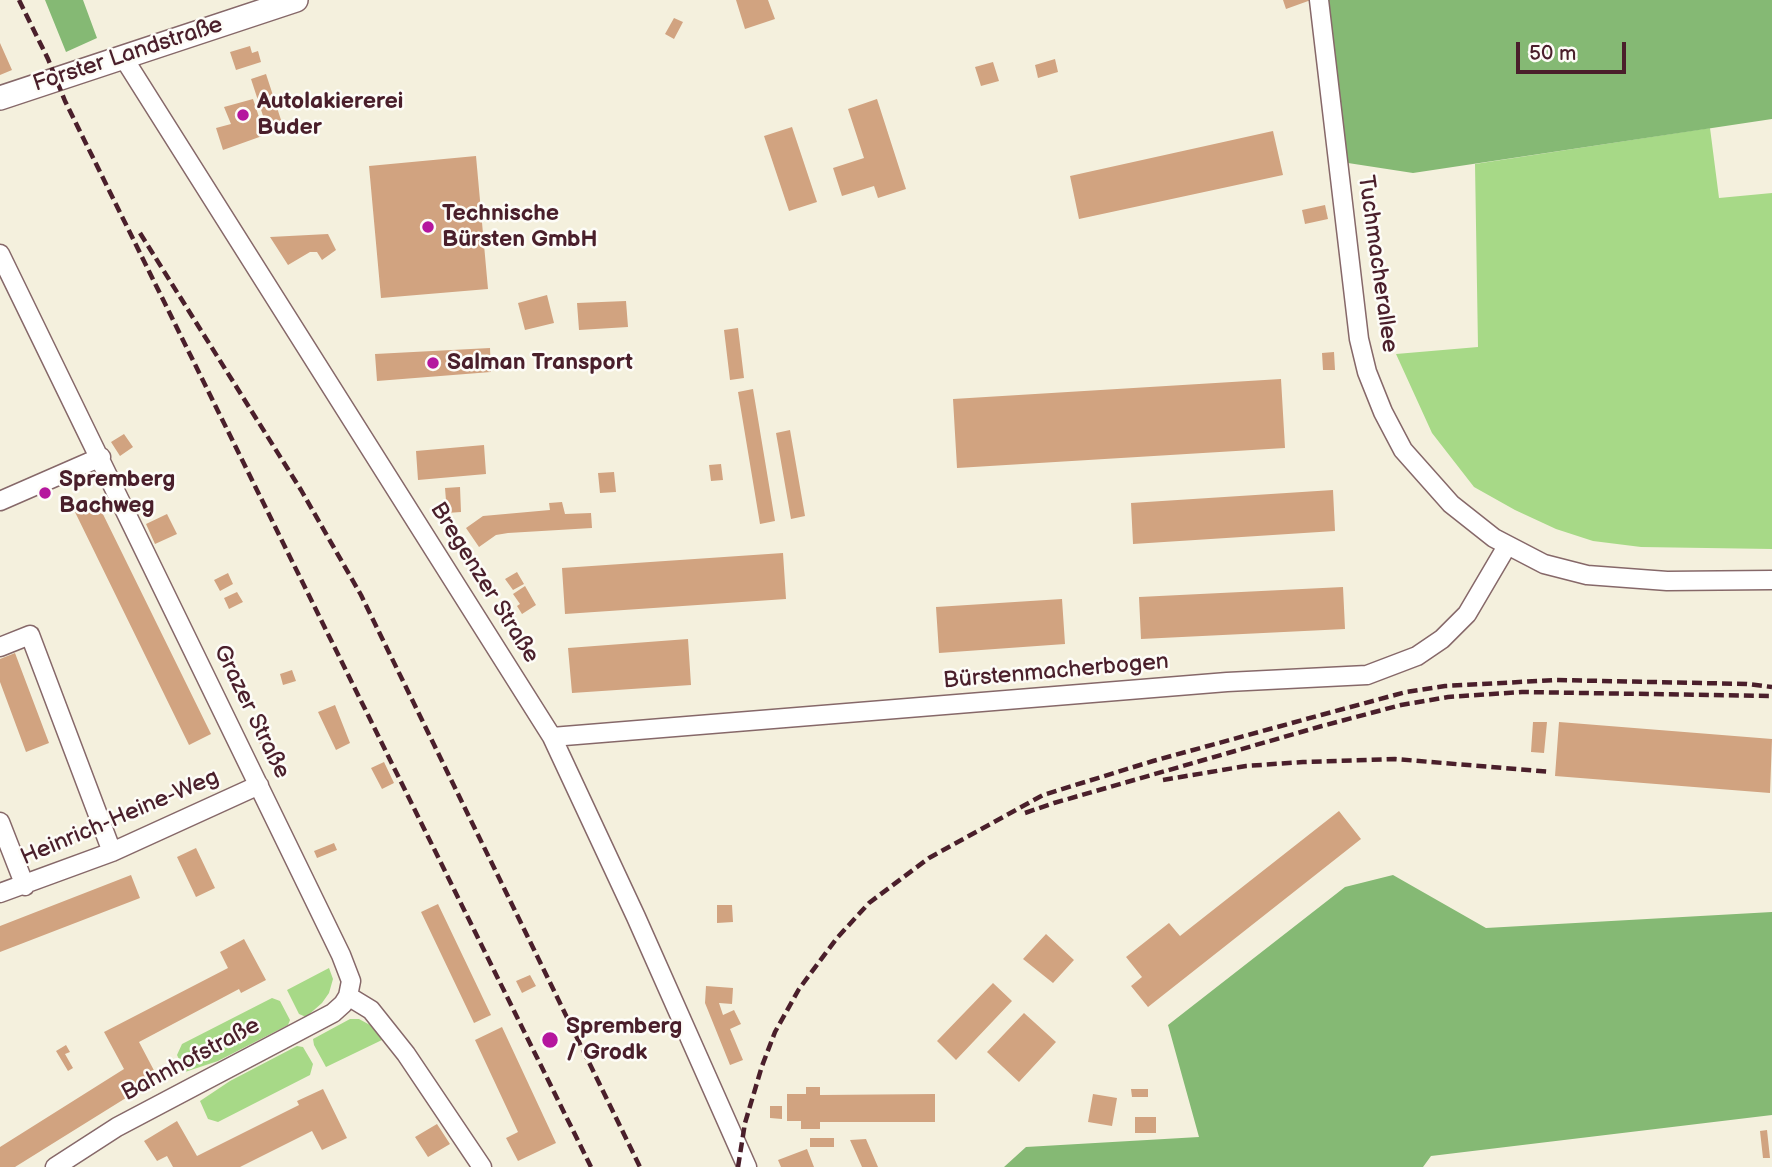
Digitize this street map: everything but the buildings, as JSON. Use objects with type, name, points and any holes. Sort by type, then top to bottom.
[{"type":"main road","name":"Forster Landstraße","points":[[0,98],[296,0]]},
{"type":"street","name":"Tuchmacherallee","points":[[1319,0],[1359,339],[1367,372],[1383,412],[1403,450],[1425,478],[1451,503],[1507,546],[1544,564],[1587,575],[1667,581],[1772,580]]},
{"type":"street","name":"Bregenzer Straße","points":[[123,57],[552,737],[636,917],[747,1167]]},
{"type":"street","name":"Grazer Straße","points":[[0,254],[344,961],[351,981],[348,996]]},
{"type":"street","points":[[0,501],[100,457]]},
{"type":"street","name":"Bürstenmacherbogen","points":[[552,737],[1227,682],[1367,675],[1417,656],[1442,639],[1467,614],[1507,546]]},
{"type":"street","points":[[0,647],[30,635],[112,852]]},
{"type":"street","name":"Heinrich-Heine-Weg","points":[[0,893],[112,852],[259,785]]},
{"type":"street","points":[[0,822],[25,886]]},
{"type":"street","points":[[348,996],[372,1010],[482,1167]]},
{"type":"street","name":"Bahnhofstraße","points":[[55,1167],[117,1127],[333,1013],[348,996]]},
{"type":"green space","points":[[45,0],[83,0],[97,38],[66,52]]},
{"type":"green space","points":[[1327,0],[1772,0],[1772,119],[1413,173],[1348,163]]},
{"type":"green space","points":[[1710,128],[1719,198],[1772,193],[1772,549],[1641,547],[1593,541],[1556,529],[1474,487],[1432,433],[1396,354],[1478,347],[1475,164]]},
{"type":"green space","points":[[1393,875],[1486,928],[1772,912],[1772,1115],[1431,1156],[1423,1167],[1004,1167],[1026,1147],[1199,1137],[1168,1025],[1345,887]]},
{"type":"green space","points":[[329,968],[333,979],[329,993],[306,1017],[299,1014],[287,990]]},
{"type":"green space","points":[[272,998],[280,1001],[290,1020],[288,1025],[218,1061],[185,1072],[177,1055],[182,1044]]},
{"type":"green space","points":[[350,1019],[359,1019],[370,1025],[382,1040],[326,1067],[313,1039]]},
{"type":"green space","points":[[297,1046],[303,1047],[313,1064],[310,1075],[218,1122],[208,1119],[200,1101],[230,1081]]},
{"type":"railway","points":[[19,0],[65,101],[591,1167]]},
{"type":"railway","points":[[140,233],[301,490],[361,595],[640,1167]]},
{"type":"railway","points":[[738,1167],[745,1123],[775,1032],[799,989],[837,938],[869,903],[929,858],[1043,795],[1153,761],[1321,715],[1406,692],[1445,686],[1557,680],[1747,684],[1772,687]]},
{"type":"railway","points":[[1025,813],[1322,726],[1401,705],[1448,697],[1522,692],[1772,696]]},
{"type":"railway","points":[[1163,780],[1246,766],[1395,759],[1551,772]]},
{"type":"place","name":"Autolakiererei Buder","points":[[243,115]]},
{"type":"place","name":"Technische Bürsten GmbH","points":[[428,227]]},
{"type":"place","name":"Salman Transport","points":[[433,363]]},
{"type":"place","name":"Spremberg Bachweg","points":[[45,493]]},
{"type":"place","name":"Spremberg / Grodk","points":[[550,1040]]}]
